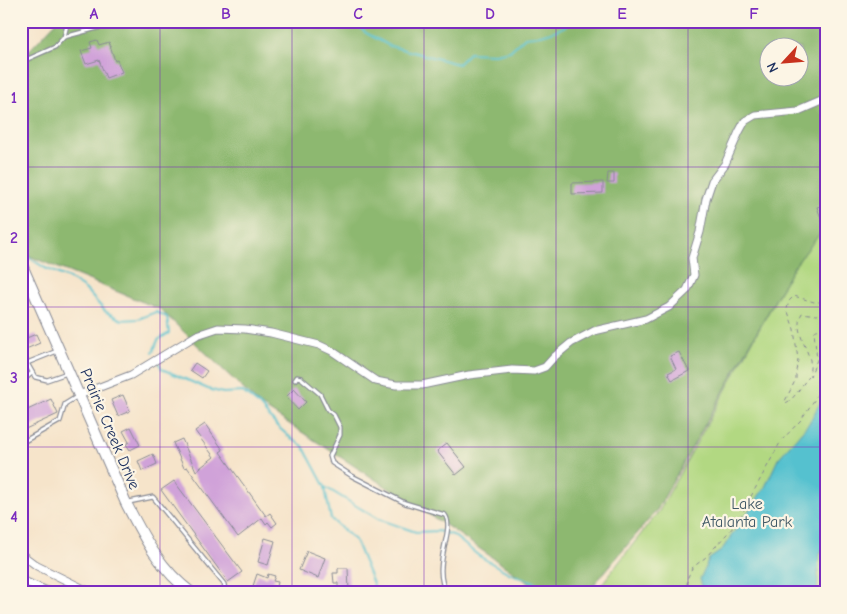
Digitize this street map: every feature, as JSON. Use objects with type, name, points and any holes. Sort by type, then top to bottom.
[{"type":"main road","name":"Prairie Creek Drive","points":[[21,263],[126,503],[144,539],[167,571],[192,593]]},
{"type":"street","points":[[79,395],[130,375],[197,335],[218,328],[245,329],[271,333],[319,345],[332,351],[376,381],[396,385],[422,386],[469,374],[512,370],[534,371],[546,367],[554,357],[571,343],[594,331],[646,319],[668,307],[687,290],[694,275],[692,258],[712,181],[725,164],[738,132],[746,121],[756,115],[798,111],[826,99]]},
{"type":"street","points":[[21,554],[37,566],[92,593]]},
{"type":"street","points":[[21,580],[52,593]]},
{"type":"lane","points":[[64,37],[68,21]]},
{"type":"lane","points":[[21,62],[54,47],[64,37],[108,23]]},
{"type":"lane","points":[[21,350],[35,377],[47,380],[69,372]]},
{"type":"lane","points":[[27,363],[59,350]]},
{"type":"lane","points":[[21,382],[32,373]]},
{"type":"lane","points":[[295,380],[297,377],[300,378],[320,394],[340,427],[340,435],[330,456],[332,462],[352,476],[405,503],[445,515],[448,518],[448,528],[441,562],[442,582],[447,593]]},
{"type":"lane","points":[[21,442],[60,421],[65,404],[79,395]]},
{"type":"lane","points":[[126,503],[153,498],[224,584],[226,593]]},
{"type":"path","points":[[826,302],[814,302],[794,296],[789,301],[787,309],[794,329],[798,357],[796,378],[785,403],[790,401],[810,376],[817,360],[814,332],[816,330],[826,332]]},
{"type":"path","points":[[810,376],[811,363],[801,338],[798,324],[799,317],[803,312],[817,315],[826,313]]},
{"type":"path","points":[[690,593],[688,577],[692,568],[736,524],[782,441],[800,421],[815,399],[826,376]]},
{"type":"green space","points":[[57,21],[826,21],[826,226],[793,268],[657,510],[587,593],[543,593],[450,528],[260,405],[160,309],[29,256],[21,239],[21,59]]},
{"type":"green space","name":"Lake Atalanta Park","points":[[826,226],[826,593],[604,593],[601,585],[659,511],[793,268]]},
{"type":"water","points":[[826,392],[826,542],[819,556],[817,593],[704,593],[700,579],[709,559],[721,551],[765,487],[778,459],[809,423]]},
{"type":"building","points":[[97,40],[99,45],[109,42],[115,61],[117,60],[122,72],[106,78],[99,60],[86,64],[81,51],[92,48],[90,42]]},
{"type":"building","points":[[608,173],[614,173],[614,183],[607,183]]},
{"type":"building","points":[[603,182],[603,193],[572,194],[572,183]]},
{"type":"building","points":[[826,204],[826,229],[825,229],[817,207]]},
{"type":"building","points":[[36,334],[40,343],[26,349],[22,340]]},
{"type":"building","points":[[679,352],[689,371],[672,380],[668,373],[676,369],[670,356]]},
{"type":"building","points":[[195,363],[207,371],[202,378],[190,370]]},
{"type":"building","points":[[294,389],[306,402],[298,410],[286,397]]},
{"type":"building","points":[[123,395],[130,411],[118,416],[111,400]]},
{"type":"building","points":[[51,399],[58,414],[21,431],[21,413]]},
{"type":"building","points":[[205,424],[223,450],[220,452],[266,516],[270,513],[277,523],[272,527],[268,522],[266,524],[262,518],[238,537],[187,467],[184,468],[173,443],[182,439],[196,471],[214,457],[195,431]]},
{"type":"building","points":[[131,427],[140,445],[130,450],[126,444],[129,442],[123,431]]},
{"type":"building","points":[[447,443],[466,467],[456,475],[437,451]]},
{"type":"building","points":[[153,454],[157,464],[142,471],[138,461]]},
{"type":"building","points":[[174,481],[242,572],[228,582],[161,490]]},
{"type":"building","points":[[265,538],[275,541],[268,565],[258,562]]},
{"type":"building","points":[[307,551],[325,558],[318,578],[299,570]]},
{"type":"building","points":[[338,568],[348,568],[349,591],[338,592],[338,583],[334,583],[333,573],[338,573]]},
{"type":"building","points":[[257,574],[267,578],[268,574],[275,576],[273,581],[278,582],[276,591],[253,586]]},
{"type":"waterway","points":[[353,21],[366,33],[390,46],[458,64],[469,53],[495,54],[510,51],[525,37],[551,32],[563,28],[574,21]]},
{"type":"waterway","points":[[28,257],[85,289],[106,312],[122,320],[138,319],[156,312],[167,317],[169,333],[158,340],[153,352]]},
{"type":"waterway","points":[[159,363],[162,369],[208,389],[223,393],[243,392],[259,405],[277,426],[303,446],[325,487],[378,519],[416,532],[438,531],[453,535],[479,556],[509,573],[537,583],[553,593]]},
{"type":"waterway","points":[[325,488],[331,519],[355,540],[374,586],[373,593]]}]
